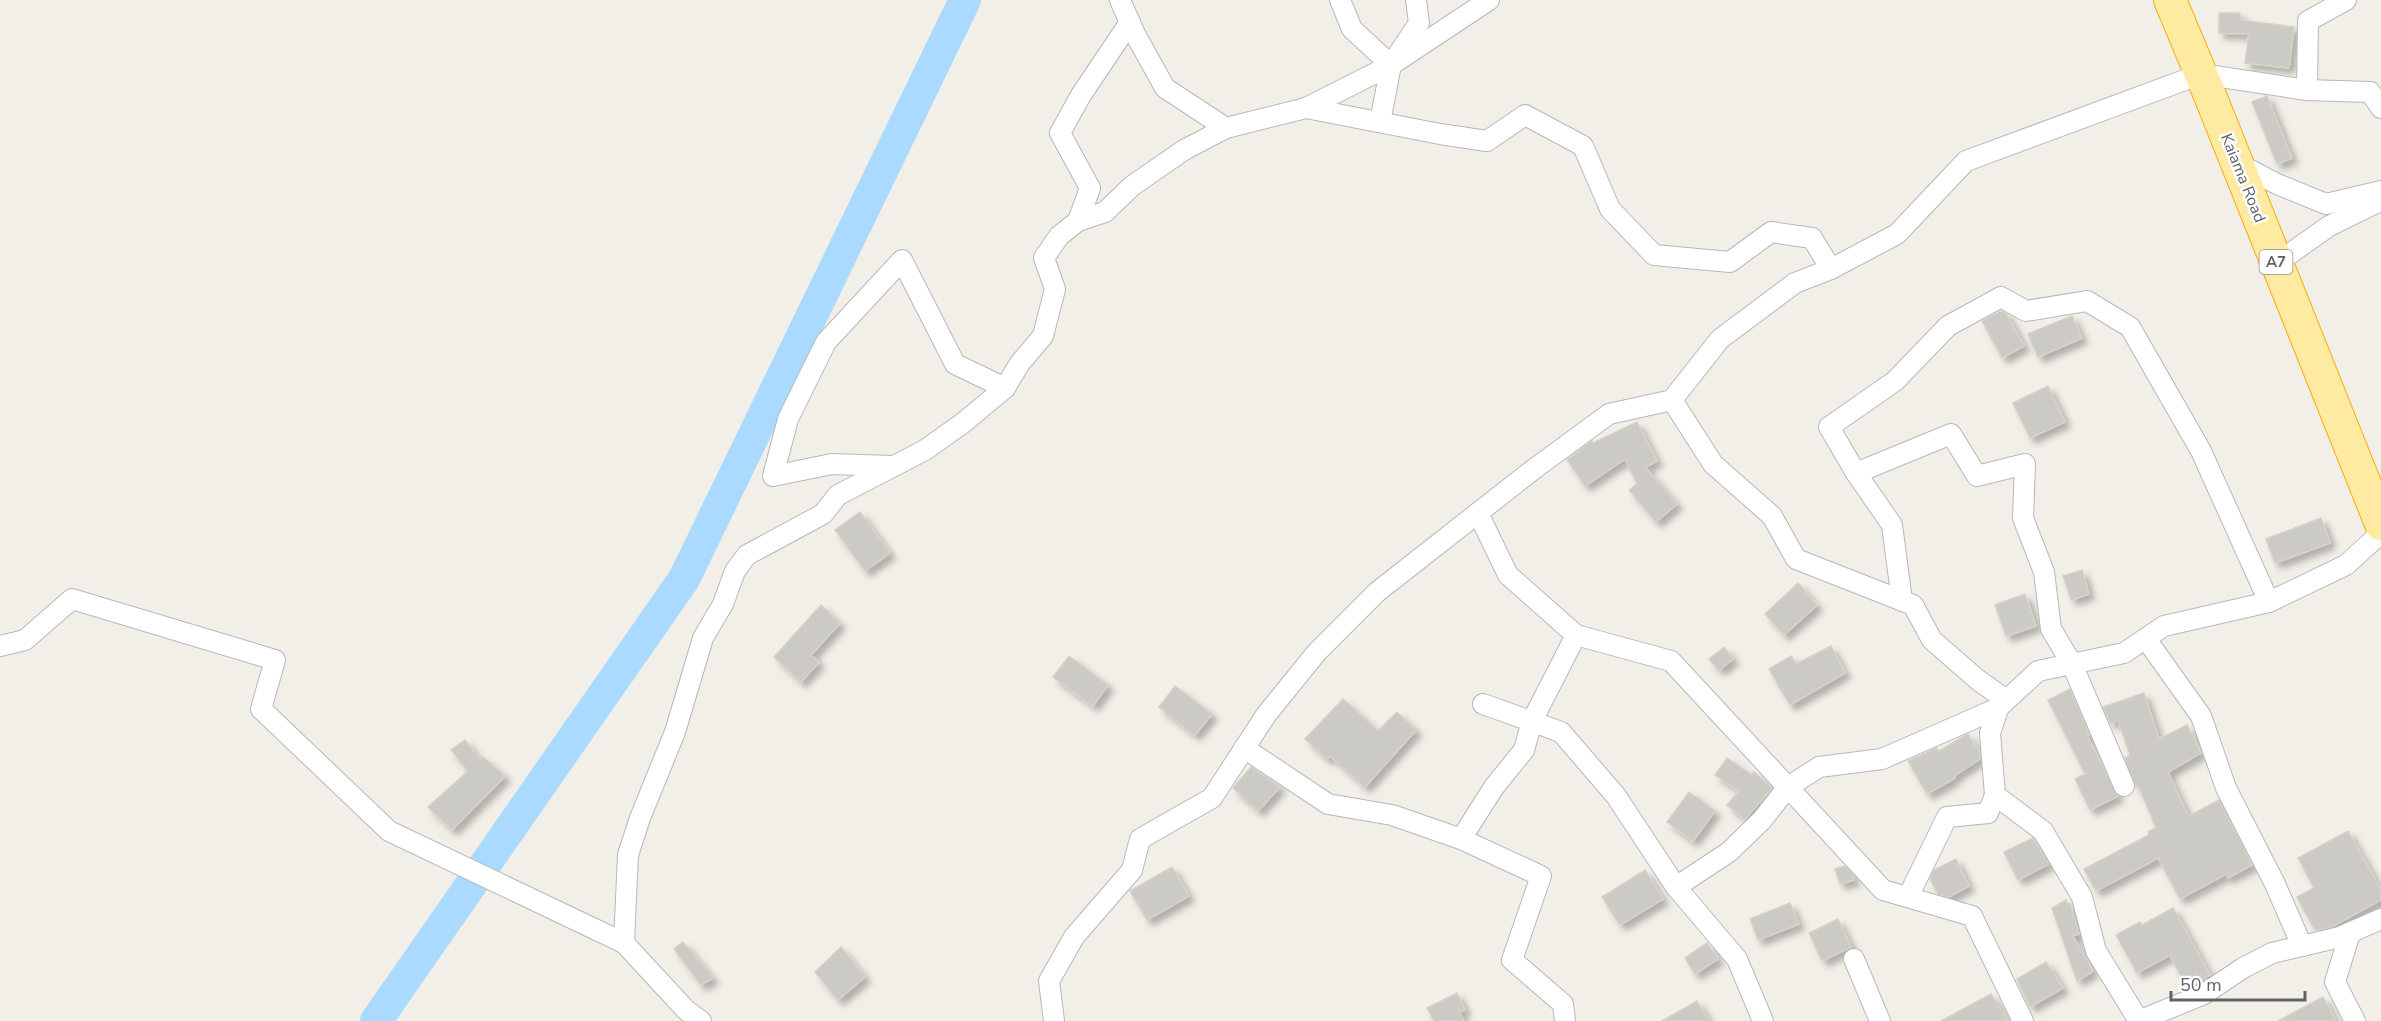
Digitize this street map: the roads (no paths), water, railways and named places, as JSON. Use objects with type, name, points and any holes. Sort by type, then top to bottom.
[{"type":"highway","name":"Kaiama Road","points":[[2170,0],[2381,524]]},
{"type":"street","points":[[1120,0],[1165,88],[1226,128]]},
{"type":"street","points":[[1340,0],[1352,29],[1391,65]]},
{"type":"street","points":[[1380,122],[1391,65],[1419,23],[1416,0]]},
{"type":"street","points":[[624,943],[628,855],[640,818],[675,732],[703,638],[723,604],[735,571],[747,555],[823,514],[838,495],[925,450],[963,423],[1005,388],[1020,363],[1043,336],[1055,289],[1044,258],[1059,236],[1078,220],[1105,212],[1132,186],[1184,150],[1226,128],[1306,108],[1391,65],[1489,0]]},
{"type":"street","points":[[2307,90],[2308,21],[2346,0]]},
{"type":"street","points":[[1078,220],[1090,188],[1060,133],[1081,95],[1130,22]]},
{"type":"street","points":[[1054,1021],[1049,981],[1074,937],[1132,870],[1140,839],[1212,798],[1266,715],[1325,644],[1377,592],[1609,414],[1672,399],[1720,339],[1795,283],[1831,269],[1897,234],[1966,161],[2201,74],[2307,90],[2370,92],[2381,108]]},
{"type":"street","points":[[1306,108],[1487,141],[1525,115],[1583,146],[1610,209],[1654,255],[1730,262],[1771,232],[1812,238],[1831,269]]},
{"type":"street","points":[[2237,163],[2277,184],[2326,204],[2381,191]]},
{"type":"street","points":[[2277,262],[2329,226],[2381,200]]},
{"type":"street","points":[[894,466],[832,464],[773,476],[788,419],[826,342],[902,260],[955,364],[1005,388]]},
{"type":"street","points":[[1902,601],[1892,525],[1856,473],[1829,427],[1895,381],[1948,326],[2001,297],[2026,310],[2087,301],[2130,327],[2201,451],[2269,602]]},
{"type":"street","points":[[1672,399],[1713,464],[1772,516],[1796,559],[1913,605],[1932,640],[1978,680],[2002,697],[1990,733],[1995,795],[1988,813],[1947,817],[1908,897]]},
{"type":"street","points":[[1856,473],[1951,434],[1977,476],[2025,464],[2023,518],[2044,572],[2051,629],[2072,664],[2124,786]]},
{"type":"street","points":[[1478,513],[1508,575],[1576,635],[1671,661],[1883,890],[1972,916],[2023,1021]]},
{"type":"street","points":[[1676,887],[1729,852],[1762,820],[1788,787],[1819,767],[1882,759],[1998,708],[2038,671],[2124,653],[2164,626],[2269,602],[2346,565],[2381,533]]},
{"type":"street","points":[[0,646],[25,640],[72,599],[275,660],[261,709],[389,831],[624,943],[686,1010],[700,1021]]},
{"type":"street","points":[[1461,839],[1494,788],[1524,750],[1532,722],[1576,635]]},
{"type":"street","points":[[2145,639],[2201,716],[2226,788],[2275,884],[2302,946]]},
{"type":"street","points":[[1483,704],[1561,732],[1616,796],[1676,887],[1737,959],[1763,1021]]},
{"type":"street","points":[[1244,748],[1328,804],[1392,815],[1461,839],[1541,876],[1512,960],[1563,1004],[1565,1021]]},
{"type":"street","points":[[1995,795],[2043,831],[2082,897],[2096,951],[2139,1021],[2205,994],[2242,968],[2272,953],[2340,937],[2381,919]]},
{"type":"street","points":[[2350,933],[2335,982],[2355,1021]]},
{"type":"street","points":[[1854,959],[1880,1021]]},
{"type":"waterway","points":[[376,1021],[684,579],[965,0]]}]
